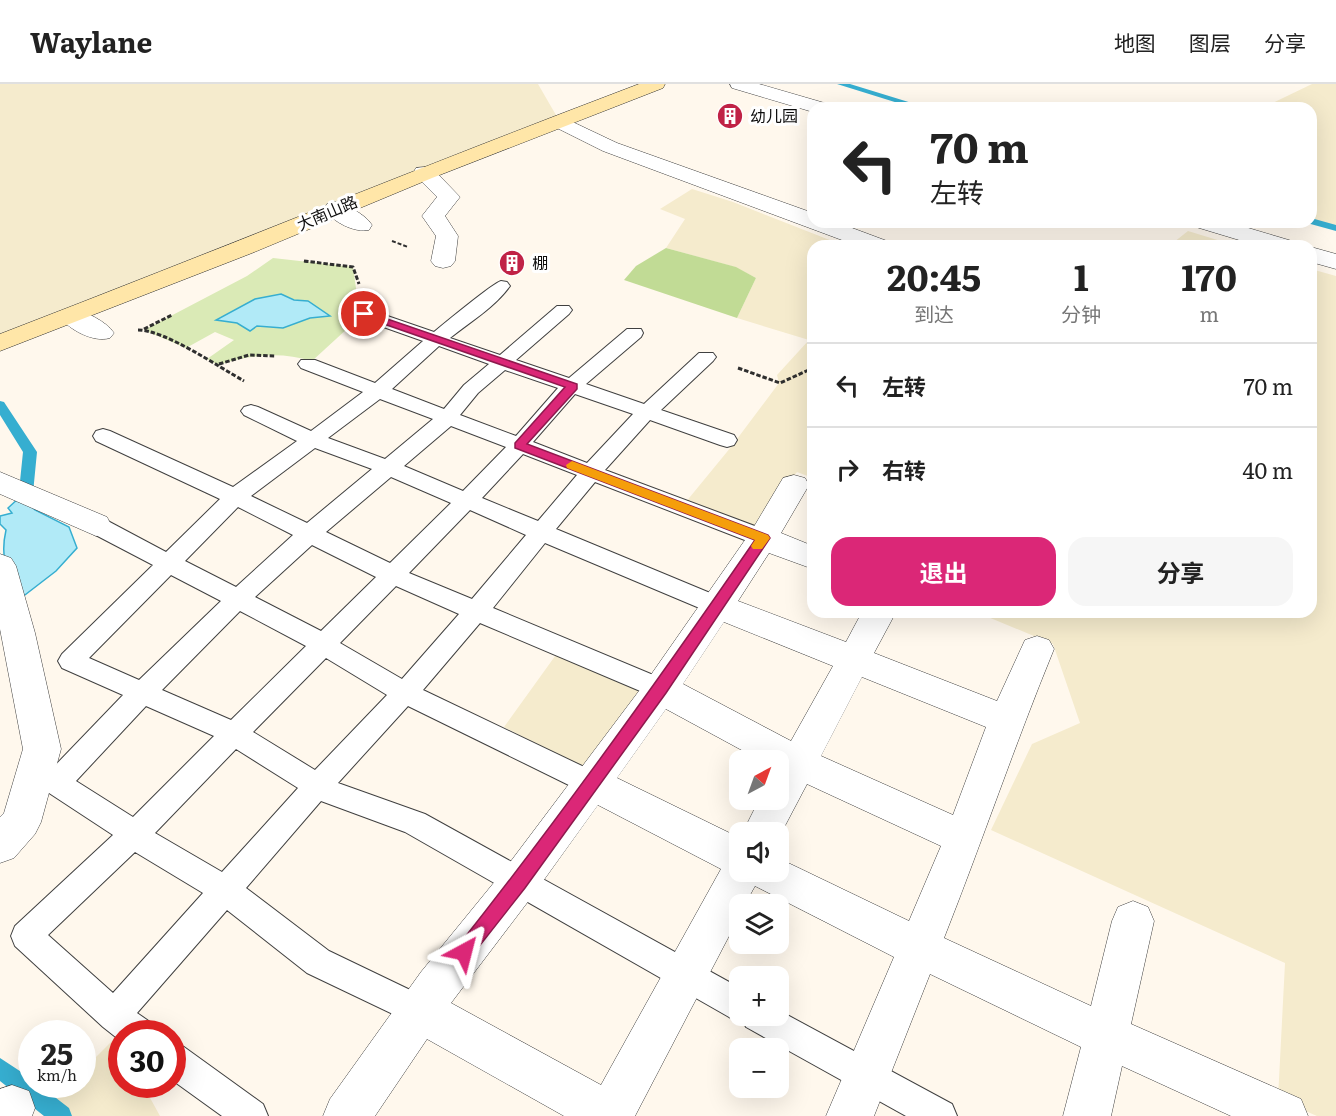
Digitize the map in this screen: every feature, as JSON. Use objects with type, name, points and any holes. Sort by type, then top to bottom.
[{"type":"main road","name":"大南山路","points":[[0,344],[244,248],[424,173],[656,84]]},
{"type":"street","points":[[739,84],[807,104]]},
{"type":"street","points":[[560,122],[610,147],[807,219]]},
{"type":"street","points":[[424,173],[449,197],[434,216],[447,236],[443,261]]},
{"type":"street","points":[[334,209],[361,225]]},
{"type":"street","points":[[831,228],[863,240]]},
{"type":"street","points":[[1224,228],[1264,240]]},
{"type":"street","points":[[1317,256],[1336,262]]},
{"type":"street","points":[[72,316],[102,333]]},
{"type":"street","points":[[0,482],[96,525]]},
{"type":"street","points":[[347,1116],[420,1011],[519,882],[661,689],[763,538],[794,485]]},
{"type":"street","points":[[763,538],[807,556]]},
{"type":"street","points":[[0,566],[18,633],[42,749],[21,822],[0,844]]},
{"type":"street","points":[[718,606],[1007,720]]},
{"type":"street","points":[[768,822],[876,618]]},
{"type":"street","points":[[850,1116],[964,838],[1007,720],[1037,649]]},
{"type":"street","points":[[661,689],[800,764],[964,838]]},
{"type":"street","points":[[591,783],[729,852]]},
{"type":"street","points":[[420,1011],[610,1116],[735,882]]},
{"type":"street","points":[[787,882],[918,947],[1268,1112]]},
{"type":"street","points":[[1088,1116],[1132,921]]},
{"type":"lane","points":[[501,286],[491,297],[437,339],[378,391],[235,497],[71,661],[233,733],[317,786],[415,824],[729,1000]]},
{"type":"lane","points":[[420,1011],[318,962],[225,890],[135,837],[135,834],[56,783],[142,693],[237,600],[310,533],[447,418],[471,389],[563,310]]},
{"type":"lane","points":[[364,314],[727,440]]},
{"type":"lane","points":[[120,1020],[26,936],[113,852],[135,834],[467,500],[573,386],[634,333]]},
{"type":"lane","points":[[130,1020],[225,890],[317,786],[405,693],[591,472],[646,413],[706,357]]},
{"type":"lane","points":[[308,364],[763,538]]},
{"type":"lane","points":[[251,411],[313,440],[387,467],[718,606]]},
{"type":"lane","points":[[103,436],[235,497],[392,574],[661,689]]},
{"type":"lane","points":[[96,525],[322,644],[405,693],[591,783]]},
{"type":"lane","points":[[774,1026],[940,1116]]},
{"type":"lane","points":[[186,1069],[251,1116]]},
{"type":"path","points":[[295,260],[353,267],[365,299],[364,314]]},
{"type":"path","points":[[102,333],[144,330],[175,342],[244,380],[251,411]]},
{"type":"path","points":[[218,365],[249,355],[298,357],[308,364]]},
{"type":"shaded area","points":[[0,84],[538,84],[560,122],[0,343]]},
{"type":"shaded area","points":[[1312,84],[1336,84],[1336,228],[1317,223],[1317,102],[1274,102]]},
{"type":"shaded area","points":[[692,189],[733,202],[830,240],[807,240],[807,339],[737,318],[756,278],[735,267],[666,248],[685,219],[660,209]]},
{"type":"shaded area","points":[[1188,231],[1217,240],[1177,240]]},
{"type":"shaded area","points":[[1317,271],[1336,276],[1336,1116],[1317,1116],[1278,1099],[1285,963],[991,830],[1032,744],[1080,723],[1053,644],[990,618],[1317,618]]},
{"type":"shaded area","points":[[807,342],[807,476],[797,472],[754,530],[685,503],[779,383],[777,375]]},
{"type":"shaded area","points":[[558,652],[651,689],[591,773],[504,727]]},
{"type":"shaded area","points":[[108,1045],[108,1098],[150,1098],[160,1116],[61,1116],[47,1105],[54,1098],[96,1098],[96,1057]]},
{"type":"green space","points":[[666,248],[736,267],[756,278],[737,318],[624,280],[636,266]]},
{"type":"green space","points":[[273,258],[353,267],[360,317],[312,361],[288,356],[265,355],[218,365],[207,359],[234,340],[215,332],[186,348],[144,330],[247,276]],"holes":[[[281,294],[294,300],[308,301],[329,316],[310,318],[283,328],[257,326],[250,331],[237,323],[217,320]]]},
{"type":"water","points":[[281,294],[294,300],[308,301],[330,316],[310,318],[283,328],[257,326],[250,331],[237,323],[216,320],[255,299]]},
{"type":"water","points":[[21,496],[35,510],[69,527],[77,548],[56,571],[21,598],[8,574],[4,557],[6,530],[0,524],[0,516],[12,513],[8,508]]},
{"type":"waterway","points":[[841,84],[903,102]]},
{"type":"waterway","points":[[1317,223],[1336,228]]},
{"type":"waterway","points":[[0,405],[30,452],[26,493],[21,496]]},
{"type":"waterway","points":[[0,1068],[61,1116]]},
{"type":"slow traffic","points":[[572,465],[763,538],[758,546]]},
{"type":"place","name":"幼儿园","points":[[730,116]]},
{"type":"place","name":"棚","points":[[512,263]]},
{"type":"route","points":[[364,314],[573,386],[563,394],[519,446],[763,538],[661,689],[519,882],[464,952]]}]
